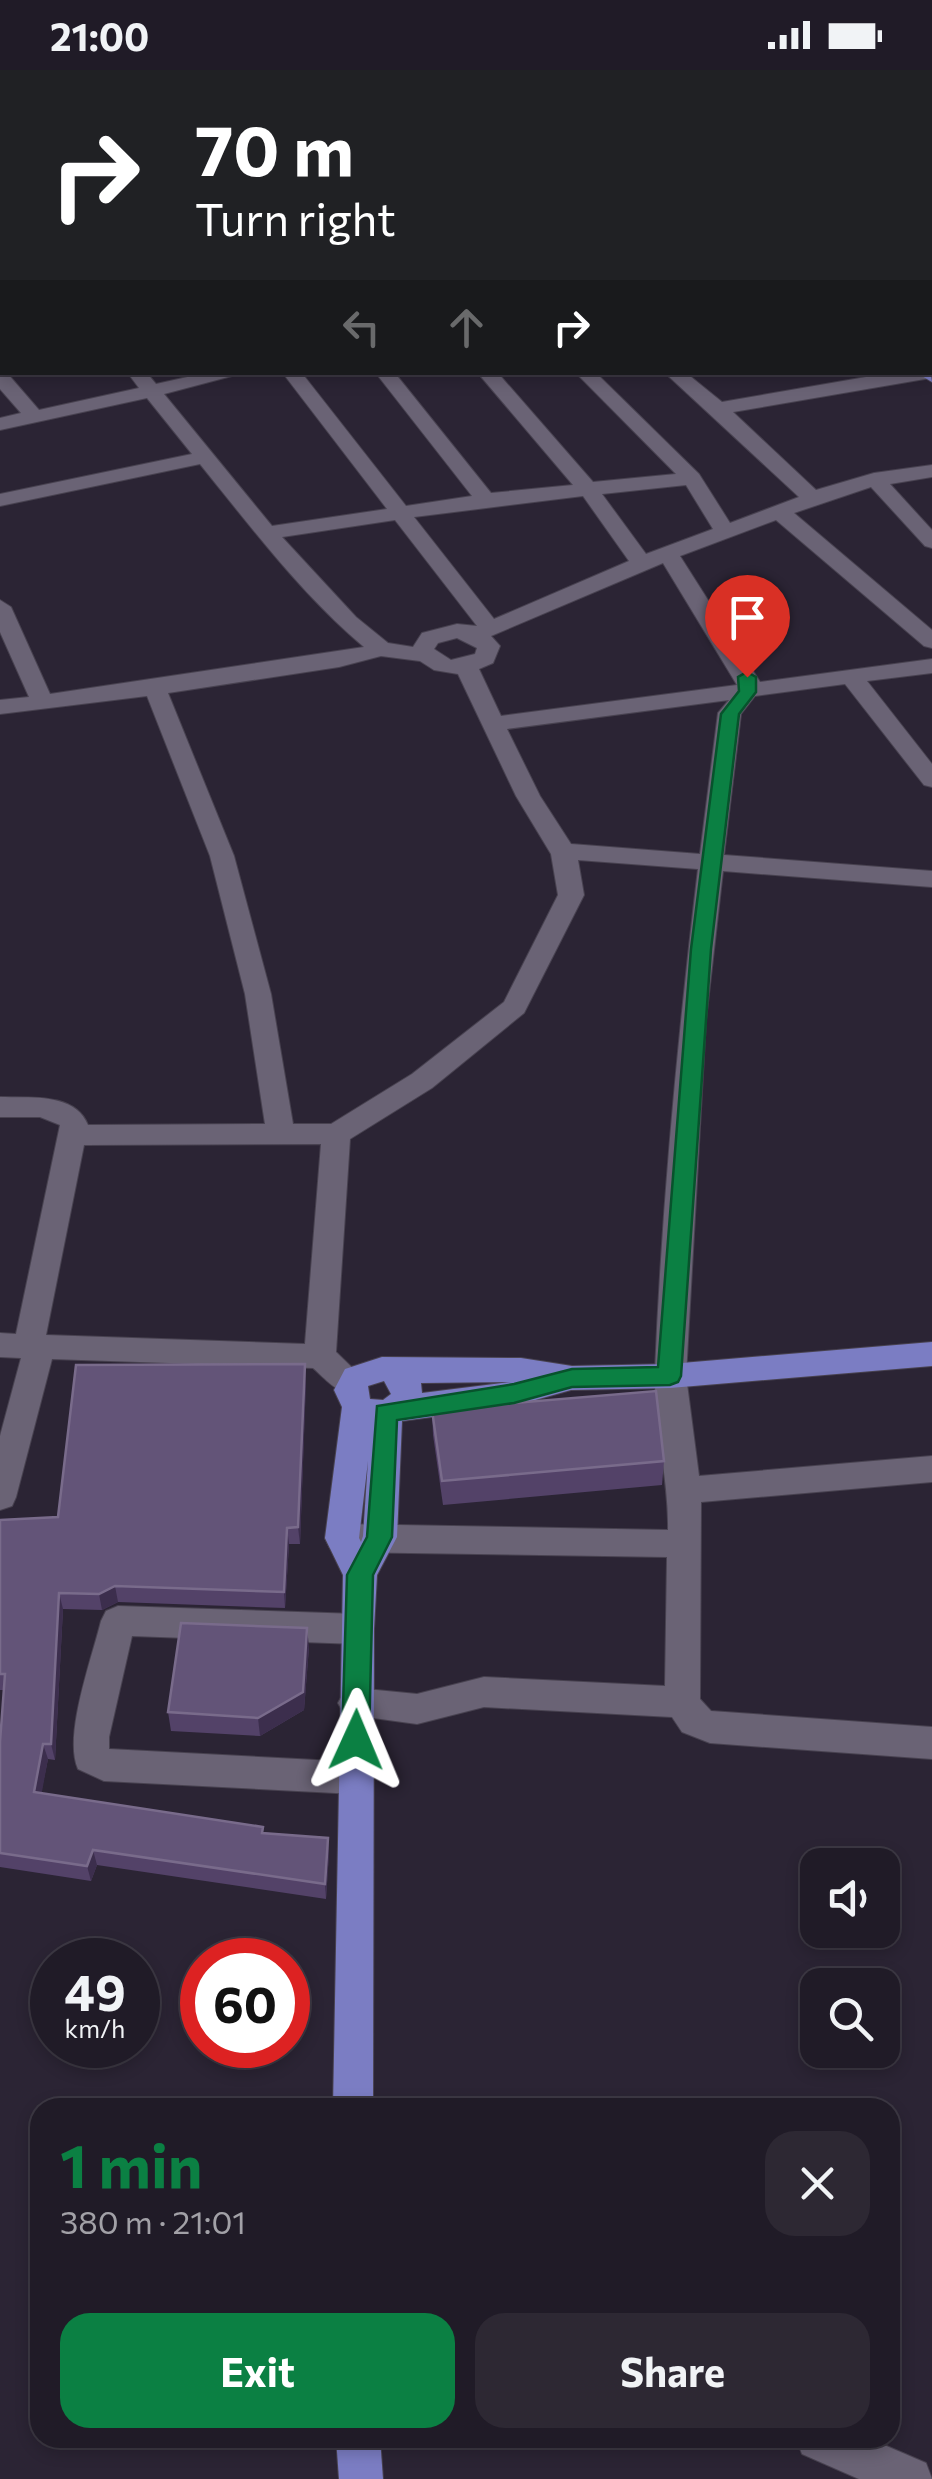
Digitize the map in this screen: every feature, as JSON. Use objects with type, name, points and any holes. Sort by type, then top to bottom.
[{"type":"main road","points":[[373,1403],[407,1396],[408,1389],[392,1371],[521,1370],[572,1378],[670,1376],[932,1354]]},
{"type":"main road","points":[[373,1403],[514,1394],[572,1378]]},
{"type":"main road","points":[[353,2098],[357,1629],[360,1575],[380,1537],[373,1403]]},
{"type":"main road","points":[[360,1575],[342,1538],[373,1403]]},
{"type":"main road","points":[[359,2448],[361,2479]]},
{"type":"street","points":[[138,375],[266,533],[348,622],[381,649]]},
{"type":"street","points":[[0,424],[224,375]]},
{"type":"street","points":[[0,708],[155,688],[381,649],[425,654],[446,666],[466,667],[477,664],[489,652],[483,631],[293,375]]},
{"type":"street","points":[[386,375],[486,500]]},
{"type":"street","points":[[489,375],[588,490],[656,560],[747,677],[747,692],[730,714],[711,862],[694,1020],[670,1376],[685,1490],[682,1702],[695,1721],[710,1727],[932,1743]]},
{"type":"street","points":[[587,375],[692,478],[727,534]]},
{"type":"street","points":[[677,375],[814,500]]},
{"type":"street","points":[[718,409],[889,376],[932,395]]},
{"type":"street","points":[[0,377],[34,416]]},
{"type":"street","points":[[0,500],[205,457]]},
{"type":"street","points":[[425,654],[425,643],[437,634],[483,631],[590,583],[814,500],[874,479],[932,470]]},
{"type":"street","points":[[266,533],[486,500],[692,478]]},
{"type":"street","points":[[874,479],[932,542]]},
{"type":"street","points":[[781,513],[932,642]]},
{"type":"street","points":[[0,608],[44,703]]},
{"type":"street","points":[[495,724],[932,666]]},
{"type":"street","points":[[74,1135],[336,1134],[422,1081],[515,1007],[571,895],[572,877],[564,850],[528,796],[466,667]]},
{"type":"street","points":[[852,678],[932,780]]},
{"type":"street","points":[[155,688],[222,856],[258,994],[281,1134]]},
{"type":"street","points":[[564,850],[932,879]]},
{"type":"street","points":[[0,1108],[58,1109],[74,1123],[22,1347],[0,1498]]},
{"type":"street","points":[[320,1356],[336,1134]]},
{"type":"street","points":[[22,1347],[320,1356],[373,1403]]},
{"type":"street","points":[[685,1490],[932,1469]]},
{"type":"street","points":[[342,1538],[685,1544]]},
{"type":"street","points":[[355,1778],[104,1765],[91,1758],[91,1737],[118,1621],[357,1629]]},
{"type":"street","points":[[356,1703],[416,1709],[484,1692],[682,1702]]},
{"type":"street","points":[[840,2448],[910,2479]]},
{"type":"building","points":[[305,1364],[298,1527],[287,1528],[284,1592],[115,1586],[99,1594],[59,1593],[51,1744],[43,1744],[34,1792],[263,1827],[262,1833],[328,1838],[325,1884],[93,1850],[87,1866],[0,1853],[0,1742],[5,1674],[0,1674],[0,1520],[58,1517],[76,1365]]},
{"type":"building","points":[[656,1391],[664,1461],[442,1481],[432,1410]]},
{"type":"building","points":[[181,1623],[307,1628],[303,1692],[258,1718],[168,1712]]},
{"type":"route","points":[[356,1740],[360,1575],[380,1537],[386,1413],[536,1390],[572,1378],[670,1376],[701,949],[730,714],[747,692],[747,677]]}]
